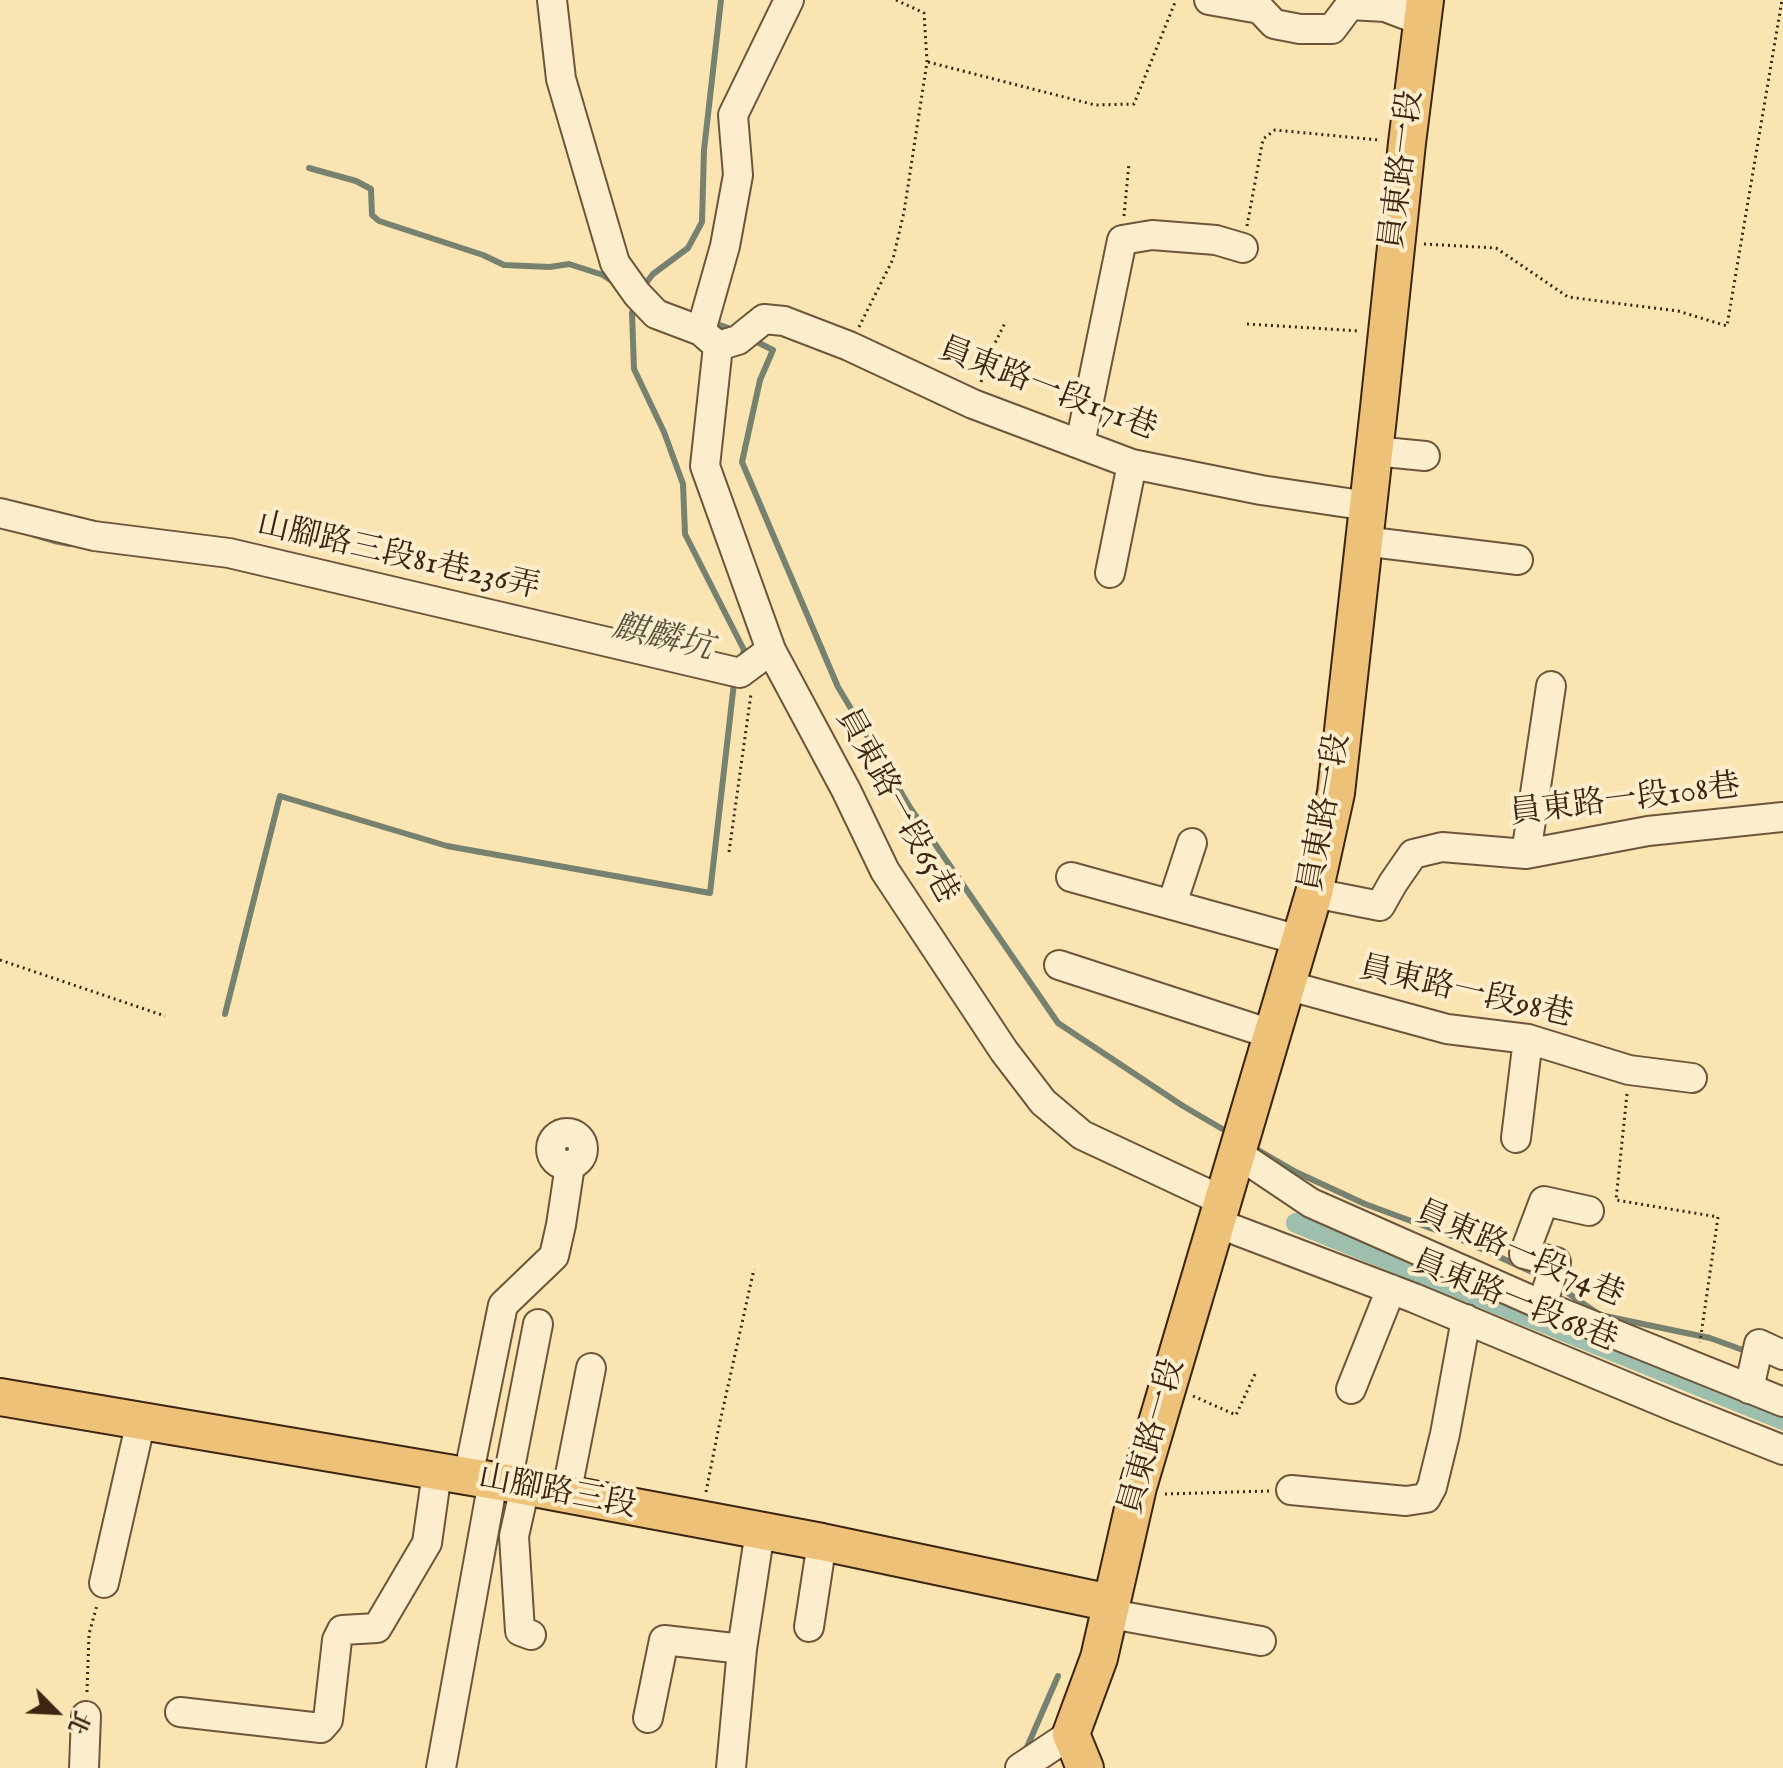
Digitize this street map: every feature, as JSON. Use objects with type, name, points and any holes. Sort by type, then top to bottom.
[{"type":"main road","name":"員東路一段","points":[[1071,1734],[1099,1658],[1138,1487],[1314,893],[1336,793],[1424,10]]},
{"type":"main road","name":"山腳路三段","points":[[2,1403],[141,1421],[486,1480],[822,1542],[1111,1603]]},
{"type":"main road","points":[[1071,1734],[1085,1768]]},
{"type":"street","points":[[552,0],[561,79],[615,263],[656,314],[710,339]]},
{"type":"street","name":"員東路一段65巷","points":[[789,0],[733,115],[738,175],[710,339],[705,466],[771,650],[846,790],[885,871],[1004,1051],[1043,1102],[1082,1135],[1220,1212]]},
{"type":"street","points":[[1209,0],[1260,9],[1274,24],[1300,29],[1332,29],[1350,5],[1424,10]]},
{"type":"street","points":[[1080,444],[1122,240],[1152,235],[1216,240],[1243,248]]},
{"type":"street","name":"員東路一段171巷","points":[[710,339],[738,340],[764,319],[784,321],[849,346],[973,404],[1132,464],[1261,490],[1368,506]]},
{"type":"street","points":[[1374,451],[1425,456]]},
{"type":"street","points":[[1110,573],[1132,464]]},
{"type":"street","name":"山腳路三段81巷236弄","points":[[0,513],[94,536],[229,553],[740,673]]},
{"type":"street","points":[[1363,541],[1518,560]]},
{"type":"street","points":[[740,673],[771,650]]},
{"type":"street","points":[[1526,854],[1551,686]]},
{"type":"street","name":"員東路一段108巷","points":[[1314,893],[1380,906],[1413,854],[1442,847],[1526,854],[1648,831],[1783,817]]},
{"type":"street","points":[[1172,904],[1192,843]]},
{"type":"street","points":[[1071,877],[1299,940]]},
{"type":"street","points":[[1059,965],[1271,1034]]},
{"type":"street","name":"員東路一段98巷","points":[[1286,985],[1447,1029],[1528,1039],[1629,1070],[1692,1078]]},
{"type":"street","points":[[1516,1138],[1528,1039]]},
{"type":"street","name":"員東路一段74巷","points":[[1238,1154],[1311,1203],[1542,1305],[1783,1402]]},
{"type":"street","points":[[441,1768],[486,1480],[503,1305],[554,1256],[570,1165]]},
{"type":"street","points":[[1542,1305],[1556,1262],[1524,1254],[1544,1201],[1589,1211]]},
{"type":"street","name":"員東路一段68巷","points":[[1220,1212],[1391,1289],[1783,1450]]},
{"type":"street","points":[[1351,1389],[1391,1289]]},
{"type":"street","points":[[1291,1490],[1406,1501],[1426,1498],[1432,1487],[1445,1434],[1466,1319]]},
{"type":"street","points":[[180,1712],[321,1728],[328,1720],[337,1640],[342,1630],[377,1628],[427,1543],[486,1480],[538,1324]]},
{"type":"street","points":[[1749,1389],[1771,1349]]},
{"type":"street","points":[[1675,1407],[1692,1366]]},
{"type":"street","points":[[566,1495],[591,1368]]},
{"type":"street","points":[[104,1583],[141,1421]]},
{"type":"street","points":[[486,1480],[514,1536],[520,1631],[531,1635]]},
{"type":"street","points":[[731,1768],[742,1649],[760,1531]]},
{"type":"street","points":[[809,1627],[822,1542]]},
{"type":"street","points":[[1111,1603],[1122,1616],[1261,1641]]},
{"type":"street","points":[[648,1718],[664,1640],[742,1649]]},
{"type":"street","points":[[84,1768],[86,1716]]},
{"type":"street","points":[[1020,1768],[1071,1734]]},
{"type":"street","points":[[1060,1768],[1071,1734]]},
{"type":"path","points":[[849,346],[893,259],[904,212],[927,62],[924,13],[896,0]]},
{"type":"path","points":[[927,62],[1095,105],[1134,104],[1176,0]]},
{"type":"path","points":[[1396,242],[1496,248],[1568,297],[1678,311],[1727,326],[1782,0]]},
{"type":"path","points":[[1243,248],[1263,139],[1275,130],[1407,143]]},
{"type":"path","points":[[1122,240],[1129,163]]},
{"type":"path","points":[[973,404],[1005,323]]},
{"type":"path","points":[[1247,324],[1387,333]]},
{"type":"path","points":[[729,852],[751,695],[740,673]]},
{"type":"path","points":[[0,960],[165,1016]]},
{"type":"path","points":[[1629,1070],[1616,1200],[1718,1217],[1700,1348],[1692,1366]]},
{"type":"path","points":[[701,1521],[754,1269]]},
{"type":"path","points":[[1168,1385],[1236,1415],[1256,1372]]},
{"type":"path","points":[[1138,1487],[1162,1494],[1291,1490]]},
{"type":"path","points":[[86,1716],[89,1634],[104,1583]]},
{"type":"waterway","name":"麒麟坑","points":[[643,287],[653,274],[688,248],[702,222],[704,150],[721,0]]},
{"type":"waterway","points":[[309,168],[356,181],[371,189],[372,215],[379,221],[483,255],[504,265],[550,267],[569,264],[603,275],[615,283]]},
{"type":"waterway","name":"麒麟坑","points":[[635,304],[632,313],[634,369],[664,432],[683,484],[685,534],[744,650],[741,660]]},
{"type":"waterway","points":[[711,322],[734,330]]},
{"type":"waterway","points":[[751,339],[773,350],[760,380],[742,462],[838,687],[911,809],[1058,1023],[1231,1134]]},
{"type":"waterway","name":"麒麟坑","points":[[34,535],[70,544]]},
{"type":"waterway","points":[[225,1014],[280,796],[447,846],[710,893],[734,683]]},
{"type":"waterway","points":[[1251,1146],[1296,1172],[1365,1204],[1460,1239],[1543,1277]]},
{"type":"waterway","points":[[1296,1223],[1783,1420]]},
{"type":"waterway","points":[[1556,1285],[1600,1315],[1710,1338],[1751,1353]]},
{"type":"waterway","points":[[1024,1754],[1058,1676]]}]
